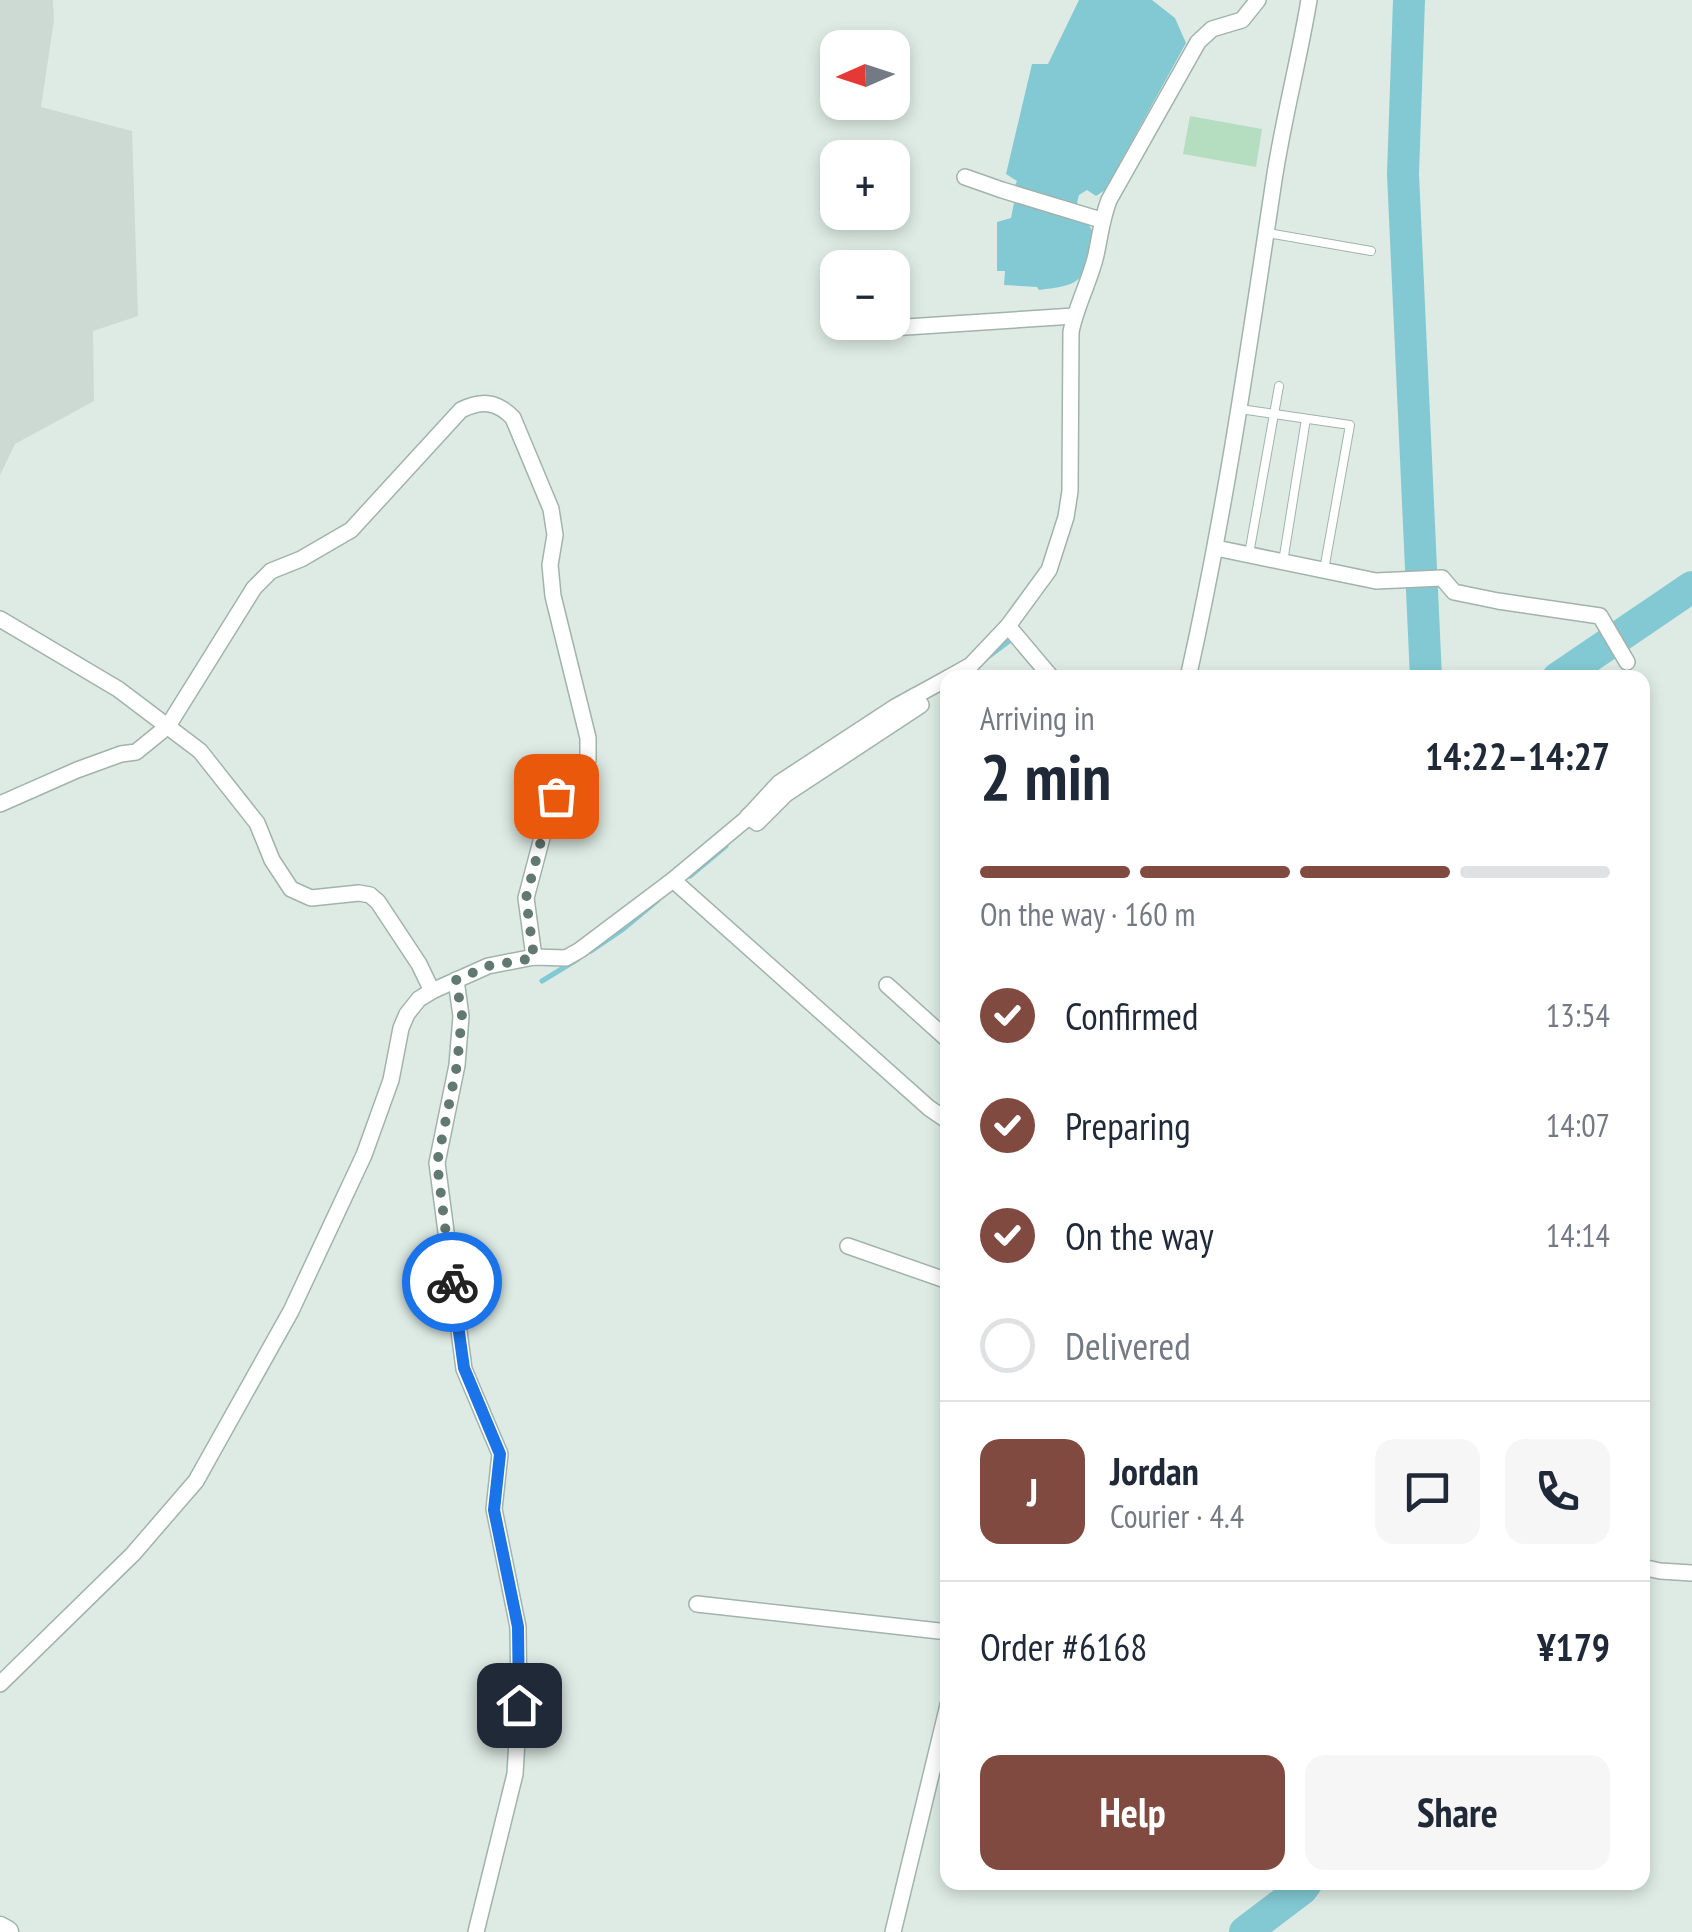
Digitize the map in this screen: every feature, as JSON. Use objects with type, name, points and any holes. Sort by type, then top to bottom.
[{"type":"main road","points":[[0,1928],[7,1932]]},
{"type":"street","points":[[962,670],[1008,626],[1049,570],[1066,518],[1070,491],[1071,332],[1095,258],[1096,218],[1198,42],[1212,28],[1242,20],[1258,0]]},
{"type":"street","points":[[1190,670],[1216,548],[1275,177],[1309,0]]},
{"type":"street","points":[[965,177],[1096,218]]},
{"type":"street","points":[[910,327],[1074,316]]},
{"type":"street","points":[[0,804],[77,770],[136,752],[168,726],[254,588],[270,571],[300,560],[351,530],[461,410],[488,402],[504,408],[513,418],[550,509],[555,535],[550,564],[554,596],[588,738],[588,760],[582,775],[556,796],[548,814],[526,898],[534,958]]},
{"type":"street","points":[[1216,548],[1376,581],[1442,578],[1454,592],[1600,616],[1627,662]]},
{"type":"street","points":[[0,619],[118,689],[200,751],[257,823],[272,860],[291,889],[311,898],[370,895],[419,964],[432,991]]},
{"type":"street","points":[[1008,626],[1045,670]]},
{"type":"street","points":[[0,1684],[133,1554],[196,1481],[292,1312],[364,1155],[391,1080],[401,1028],[419,999],[488,966],[534,958],[566,958],[752,819],[783,789],[940,684]]},
{"type":"street","points":[[672,880],[940,1114]]},
{"type":"street","points":[[456,980],[462,1016],[457,1065],[437,1163],[464,1368],[500,1454],[494,1510],[518,1627],[519,1705],[514,1774],[476,1932]]},
{"type":"street","points":[[887,985],[940,1033]]},
{"type":"street","points":[[848,1246],[940,1278]]},
{"type":"street","points":[[1650,1569],[1692,1572]]},
{"type":"street","points":[[697,1604],[940,1631]]},
{"type":"street","points":[[893,1932],[940,1738]]},
{"type":"lane","points":[[1268,232],[1372,251]]},
{"type":"lane","points":[[1249,554],[1279,386]]},
{"type":"lane","points":[[1240,409],[1350,426],[1324,570]]},
{"type":"lane","points":[[1283,562],[1306,418]]},
{"type":"shaded area","points":[[0,0],[53,0],[54,20],[41,107],[132,131],[138,316],[93,331],[94,401],[15,444],[0,475]]},
{"type":"green space","points":[[1190,116],[1262,129],[1256,167],[1183,154]]},
{"type":"water","points":[[1079,0],[1152,0],[1175,18],[1186,43],[1105,190],[1096,196],[1087,190],[1079,195],[1077,203],[1095,236],[1080,278],[1039,290],[1004,285],[1005,271],[997,271],[997,222],[1011,218],[1014,203],[1010,196],[1017,181],[1006,174],[1032,64],[1048,64]]},
{"type":"waterway","points":[[1409,0],[1403,174],[1426,670]]},
{"type":"waterway","points":[[1570,670],[1692,587]]},
{"type":"waterway","points":[[984,660],[1008,642]]},
{"type":"waterway","points":[[690,876],[726,846]]},
{"type":"waterway","points":[[591,951],[658,900]]},
{"type":"waterway","points":[[542,981],[578,959]]},
{"type":"waterway","points":[[1245,1932],[1301,1890]]},
{"type":"way so far","points":[[452,1282],[437,1163],[457,1065],[462,1016],[456,980],[488,966],[534,958],[526,898],[556,796]]},
{"type":"route","points":[[452,1282],[464,1368],[500,1454],[494,1510],[518,1627],[519,1705]]}]
